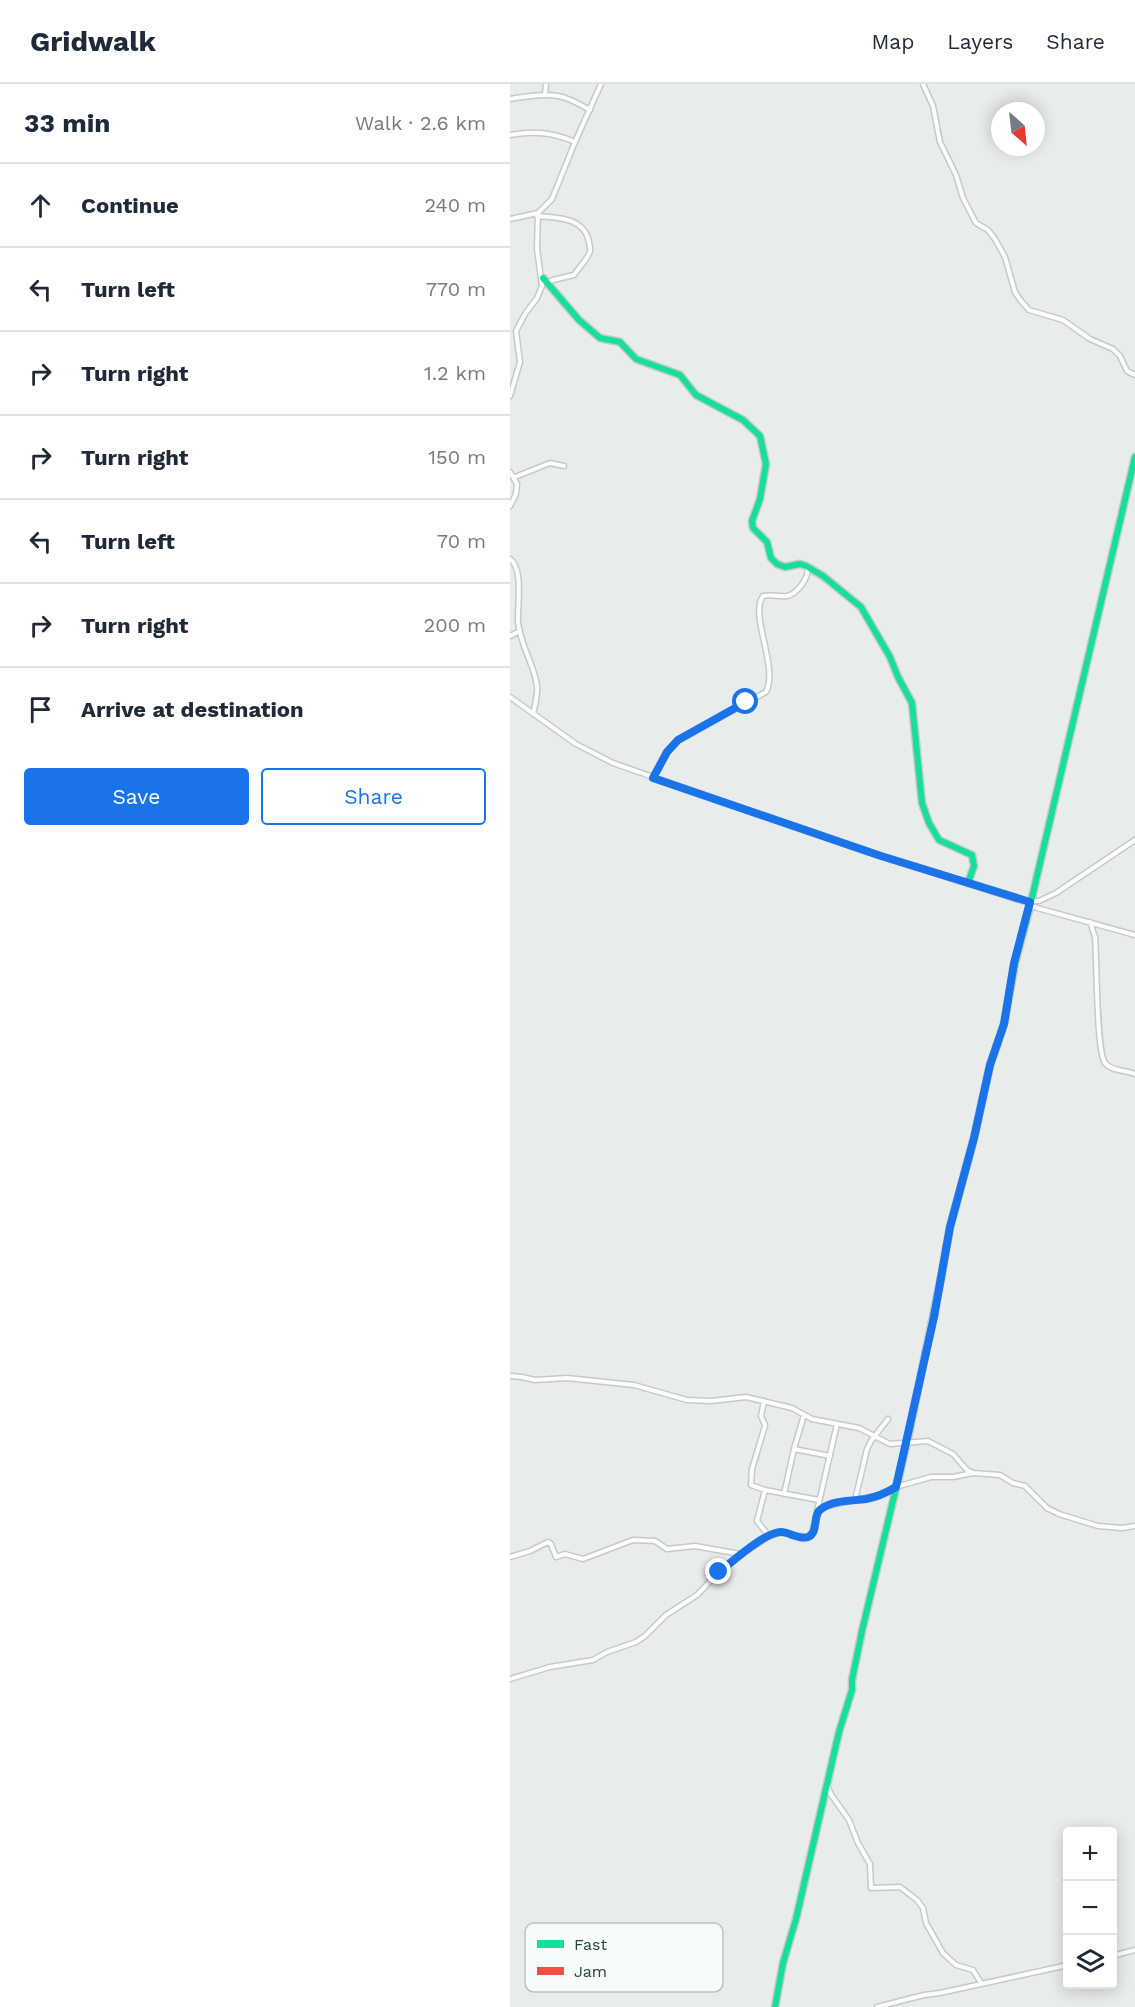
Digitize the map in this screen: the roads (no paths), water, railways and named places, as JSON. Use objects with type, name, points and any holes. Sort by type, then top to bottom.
[{"type":"street","points":[[545,96],[546,84]]},
{"type":"street","points":[[601,84],[552,199],[537,215],[537,249],[545,281],[574,316],[600,338],[621,342],[631,355],[641,362],[677,374],[696,395],[750,424],[762,441],[766,464],[760,499],[752,521],[753,528],[767,542],[771,558],[777,564],[785,567],[800,564],[806,566],[859,604],[890,657],[912,703],[924,811],[929,824],[939,840],[972,855],[974,866],[968,883]]},
{"type":"street","points":[[923,84],[933,106],[940,142],[956,174],[963,198],[973,219],[988,230],[995,239],[1005,257],[1013,286],[1021,301],[1029,309],[1063,320],[1090,339],[1113,349],[1120,356],[1127,371],[1135,375]]},
{"type":"street","points":[[510,99],[545,96],[568,98],[590,110]]},
{"type":"street","points":[[510,135],[532,131],[547,132],[575,142]]},
{"type":"street","points":[[510,219],[537,215],[559,218],[576,223],[588,234],[591,251],[574,275],[545,281]]},
{"type":"street","points":[[510,396],[520,362],[516,335],[518,325],[545,281]]},
{"type":"street","points":[[511,325],[518,325]]},
{"type":"street","points":[[775,2007],[783,1963],[796,1919],[845,1708],[852,1690],[862,1631],[934,1317],[950,1227],[972,1146],[990,1065],[1004,1024],[1014,963],[1030,904],[1135,457]]},
{"type":"street","points":[[515,477],[550,463],[564,466]]},
{"type":"street","points":[[510,472],[515,477],[517,488],[510,506]]},
{"type":"street","points":[[510,559],[515,563],[517,571],[520,631],[536,681],[537,693],[533,714]]},
{"type":"street","points":[[653,778],[667,752],[678,740],[763,694],[768,689],[769,673],[760,616],[760,599],[768,594],[787,596],[790,594],[806,580],[808,572],[806,566]]},
{"type":"street","points":[[510,636],[520,631]]},
{"type":"street","points":[[510,697],[596,755],[653,778],[881,856],[1135,935]]},
{"type":"street","points":[[1030,904],[1056,893],[1135,840]]},
{"type":"street","points":[[1090,922],[1095,937],[1103,1058],[1110,1067],[1135,1074]]},
{"type":"street","points":[[510,1376],[535,1380],[567,1378],[634,1384],[687,1400],[711,1401],[747,1397],[792,1408],[813,1419],[859,1428],[890,1444],[921,1440],[932,1442],[953,1454],[967,1470],[973,1473]]},
{"type":"street","points":[[764,1401],[761,1416],[764,1429],[757,1449],[750,1484],[765,1490],[819,1500]]},
{"type":"street","points":[[784,1494],[804,1415]]},
{"type":"street","points":[[854,1501],[865,1456],[875,1436],[888,1419]]},
{"type":"street","points":[[510,1679],[550,1667],[593,1660],[642,1639],[666,1615],[697,1595],[719,1572],[741,1554],[769,1536],[783,1532],[808,1537],[812,1533],[837,1424]]},
{"type":"street","points":[[794,1449],[830,1456]]},
{"type":"street","points":[[817,1513],[827,1506],[880,1496],[896,1487],[934,1477],[953,1477],[973,1473],[1000,1476],[1025,1486],[1047,1508],[1063,1516],[1098,1526],[1122,1528],[1135,1526]]},
{"type":"street","points":[[765,1490],[757,1521],[769,1536]]},
{"type":"street","points":[[510,1557],[549,1542],[556,1557],[565,1554],[583,1558],[630,1540],[655,1541],[667,1549],[702,1547],[741,1554]]},
{"type":"street","points":[[827,1785],[849,1820],[858,1844],[870,1864],[872,1888],[900,1887],[917,1900],[923,1908],[925,1920],[943,1953],[956,1965],[973,1970],[981,1983]]},
{"type":"street","points":[[1117,1955],[1135,1950]]},
{"type":"street","points":[[877,2007],[1063,1966]]}]
